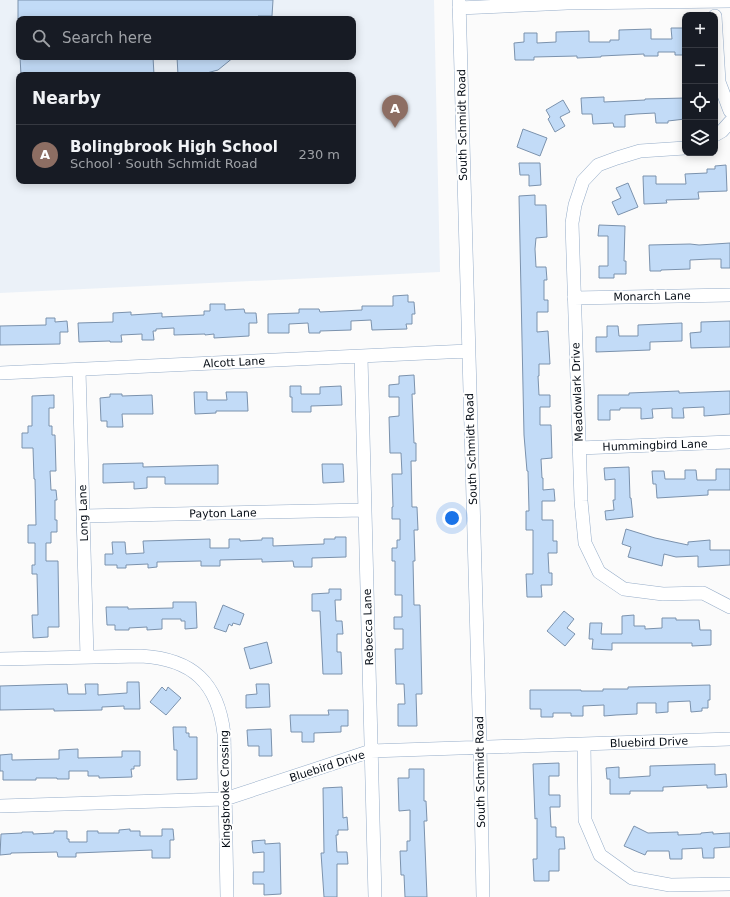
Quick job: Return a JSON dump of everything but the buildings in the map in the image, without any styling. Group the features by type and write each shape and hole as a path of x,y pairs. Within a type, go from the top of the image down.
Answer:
{"street":[{"path":"459,4 730,1"},
{"path":"714,2 715,12"},
{"name":"South Schmidt Road","path":"459,4 483,897"},
{"path":"717,48 719,82 730,111"},
{"path":"718,133 730,122"},
{"name":"Meadowlark Drive","path":"682,148 640,151 598,165 584,181 575,205 572,223 574,298 581,501 585,543 599,572 624,589 663,594 703,593 730,607"},
{"name":"Monarch Lane","path":"574,298 730,295"},
{"name":"Alcott Lane","path":"0,373 468,351"},
{"name":"Rebecca Lane","path":"361,357 375,897"},
{"name":"Long Lane","path":"79,370 88,657"},
{"name":"Hummingbird Lane","path":"580,448 730,442"},
{"name":"Payton Lane","path":"83,516 364,510"},
{"name":"Kingsbrooke Crossing","path":"0,659 155,657 184,666 199,676 212,691 222,718 224,734 227,897"},
{"name":"Bluebird Drive","path":"0,806 225,799 371,751 730,739"},
{"path":"584,744 585,820 600,855 632,878 670,886 730,884"}],"shaded area":[{"path":"0,0 434,0 440,272 0,293"}],"place":[{"name":"Bolingbrook High School","path":"395,128"}]}
